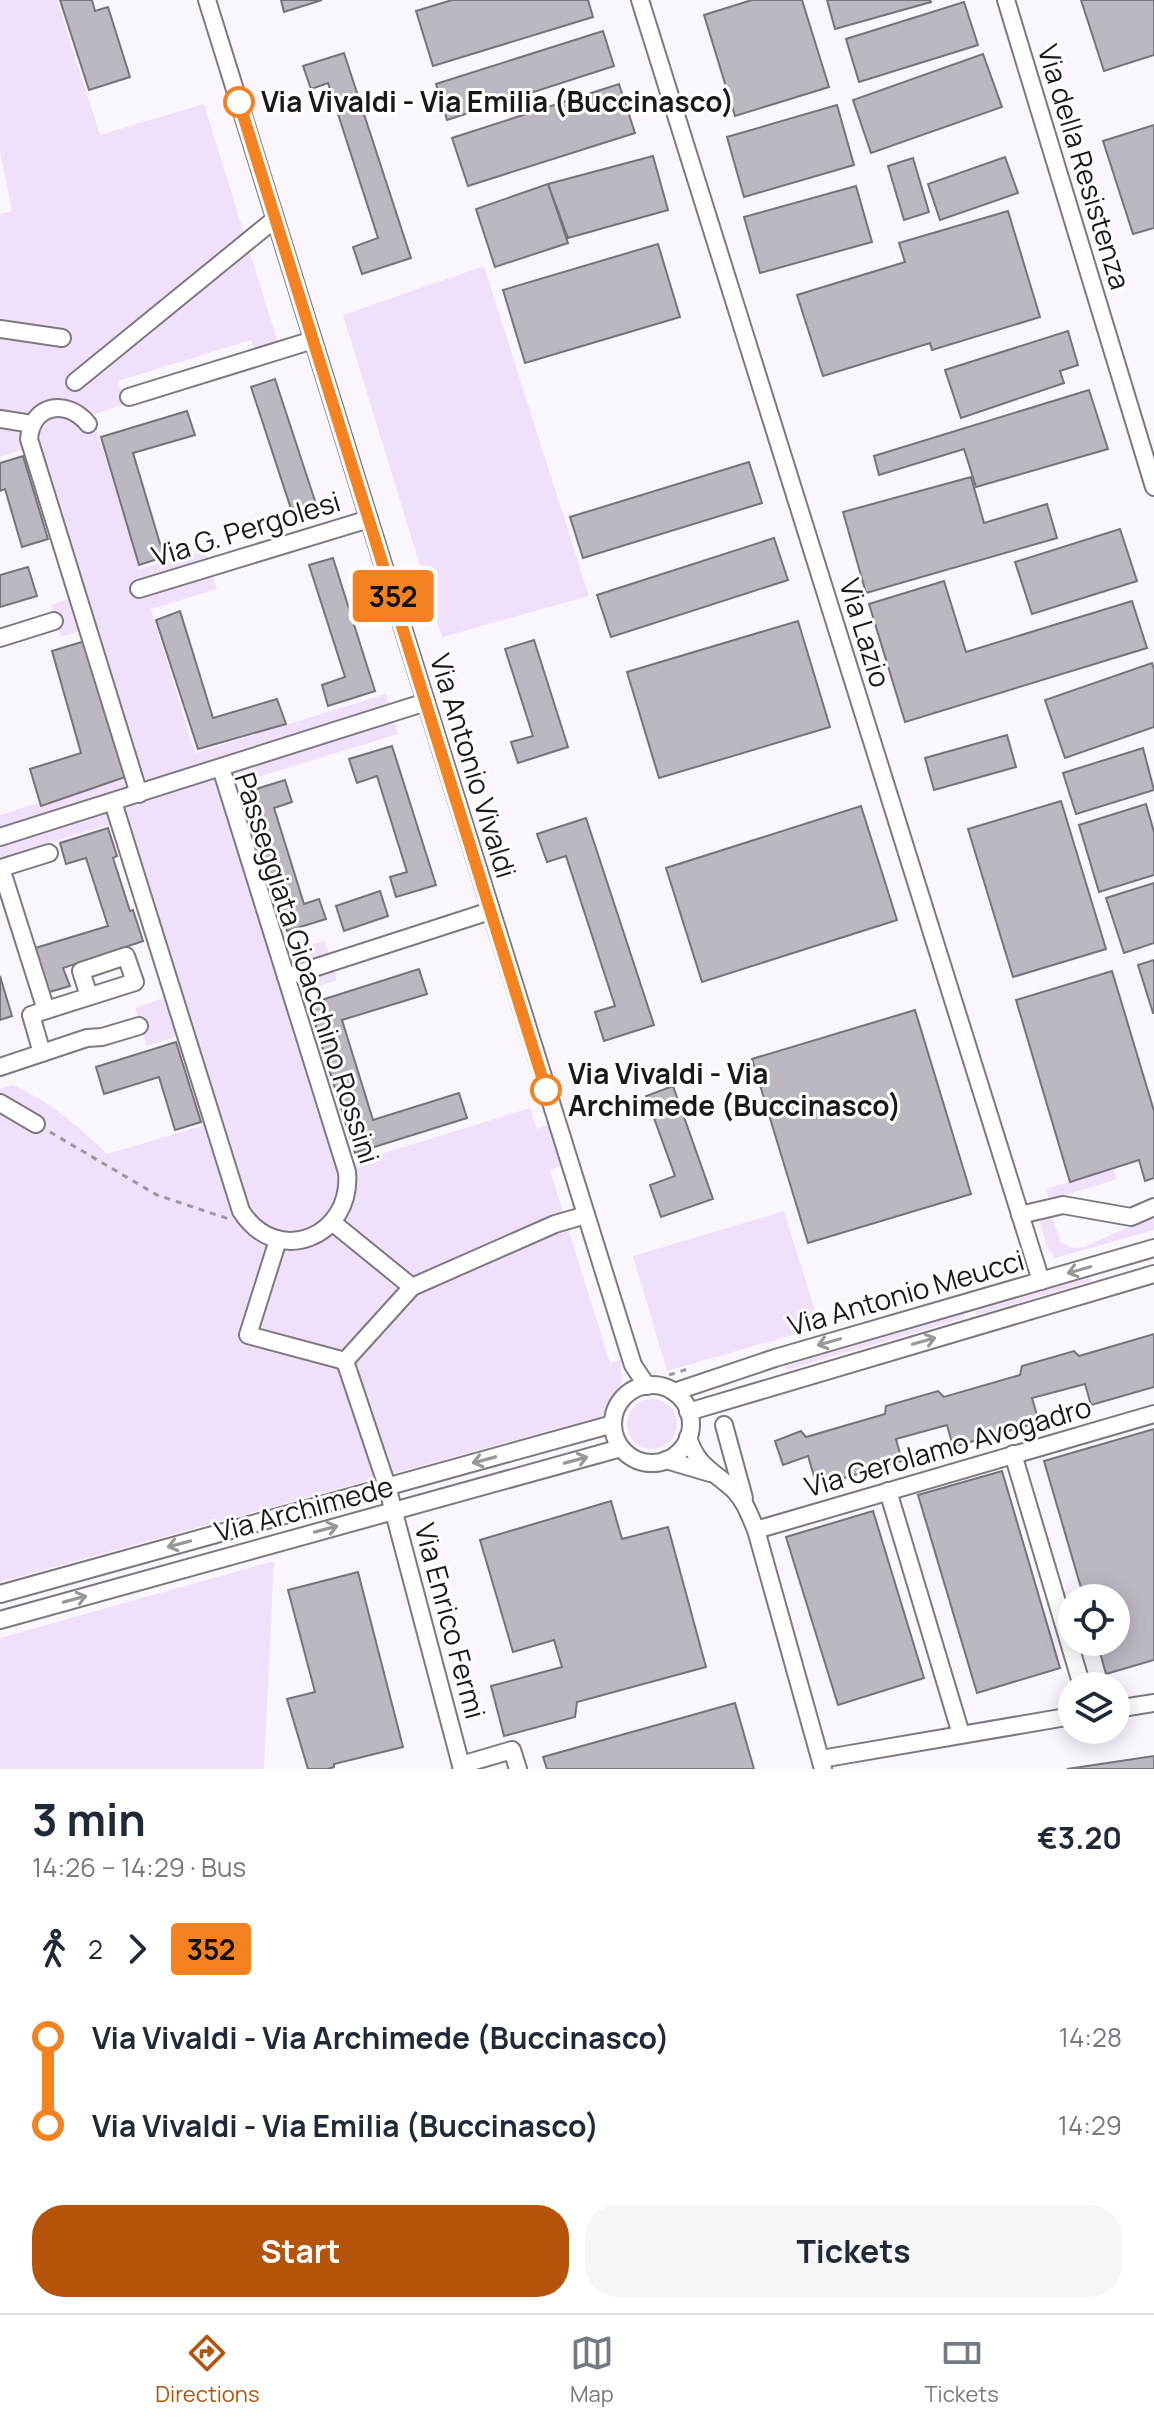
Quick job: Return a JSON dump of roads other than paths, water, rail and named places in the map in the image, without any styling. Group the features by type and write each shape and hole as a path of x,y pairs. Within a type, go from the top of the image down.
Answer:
{"street":[{"name":"Via Antonio Vivaldi","path":"207,0 639,1388"},
{"name":"Via Lazio","path":"640,0 1041,1281"},
{"name":"Via della Resistenza","path":"1006,0 1154,487"},
{"path":"75,382 275,219"},
{"path":"0,329 62,338"},
{"path":"129,397 313,340"},
{"path":"88,424 72,409 59,407 36,416 29,439 139,794"},
{"path":"0,419 32,424"},
{"name":"Via G. Pergolesi","path":"139,589 369,519"},
{"path":"0,638 54,621"},
{"path":"221,768 426,702"},
{"name":"Passeggiata Gioacchino Rossini","path":"0,837 221,768 347,1172 349,1188 346,1202 332,1222"},
{"path":"113,802 241,1211 253,1227 278,1240 295,1241 311,1236 332,1222 412,1287"},
{"path":"46,1010 1,868 49,853"},
{"path":"286,977 490,911"},
{"path":"42,1053 31,1015 89,996"},
{"path":"0,1067 87,1038 139,1026"},
{"path":"0,1103 36,1124"},
{"path":"1020,1215 1063,1205 1131,1217 1154,1207"},
{"path":"278,1240 248,1335 345,1361 412,1287 555,1224 586,1215"},
{"name":"Via Antonio Meucci","path":"674,1392 775,1358 1154,1248"},
{"name":"Via Antonio Meucci","path":"688,1412 1154,1274"},
{"name":"Via Enrico Fermi","path":"345,1361 387,1486 462,1767"},
{"path":"666,1460 676,1454 688,1437 691,1427 688,1412 674,1392 665,1388 639,1388 622,1400 615,1411 615,1437 621,1448 641,1462 666,1460 710,1473"},
{"name":"Via Gerolamo Avogadro","path":"756,1530 1154,1414"},
{"name":"Via Archimede","path":"0,1594 613,1424"},
{"path":"724,1425 822,1764 961,1734 1058,1718"},
{"path":"688,1437 692,1450 710,1473 735,1490 747,1507"},
{"name":"Via Archimede","path":"0,1620 621,1448"},
{"path":"1013,1454 1078,1672"},
{"path":"888,1491 961,1734"},
{"path":"1130,1707 1154,1703"},
{"path":"462,1767 512,1750 518,1769"}],"place":[{"name":"Via Vivaldi - Via Emilia (Buccinasco)","path":"239,102"},
{"name":"Via Vivaldi - Via Archimede (Buccinasco)","path":"546,1090"}]}
